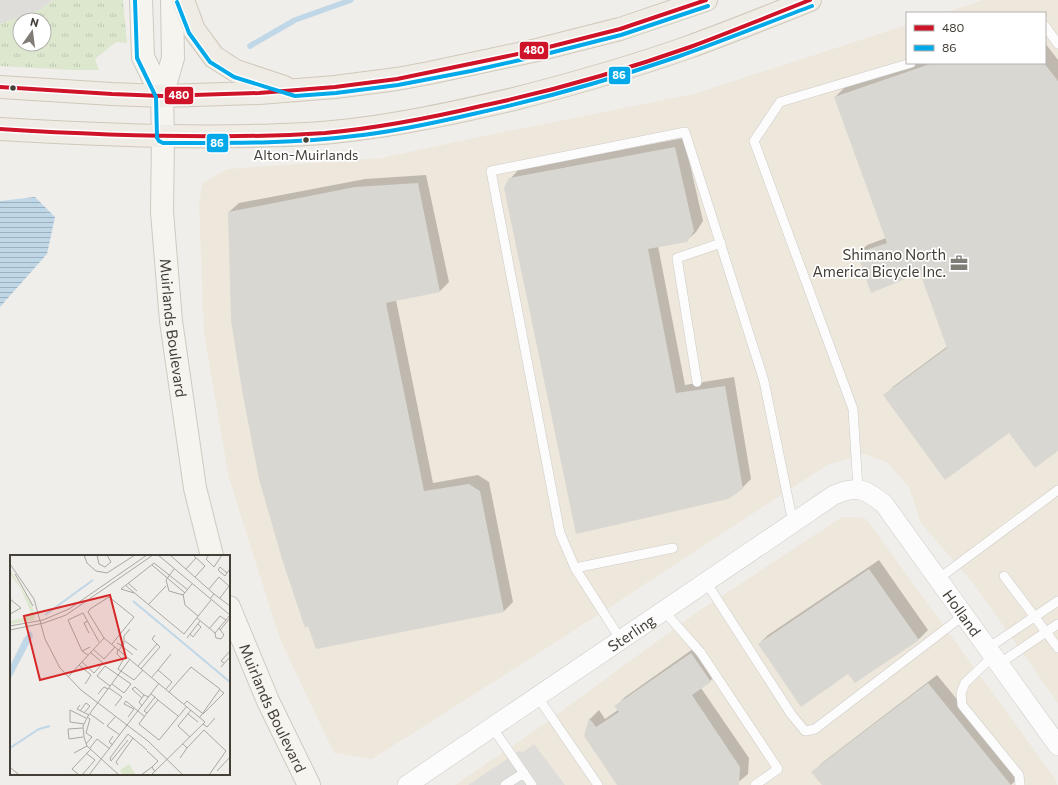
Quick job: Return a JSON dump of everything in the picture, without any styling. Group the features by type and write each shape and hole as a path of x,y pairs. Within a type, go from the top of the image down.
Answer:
{"main road":[{"path":"141,0 143,57 162,96"},
{"path":"162,96 173,58 172,0"},
{"path":"184,0 194,30 214,57 236,71 295,90"},
{"path":"0,87 162,96 259,93 334,87 397,79 537,50 620,28 706,0"},
{"path":"0,129 105,135 223,137 332,132 380,127 538,93 585,80 655,58 726,33 810,0"},
{"name":"Muirlands Boulevard","path":"162,96 162,212 171,322 195,488 212,555"},
{"name":"Muirlands Boulevard","path":"230,609 268,701 309,785"}],"street":[{"name":"Sterling","path":"407,785 834,495 846,490 858,489"},
{"name":"Holland","path":"858,489 870,493 884,504 1058,746"}],"lane":[{"path":"1046,27 1058,44"},
{"path":"858,489 853,409 754,141 780,102 908,64"},
{"path":"621,640 574,568 560,533 491,171 685,132 764,380 794,522"},
{"path":"697,382 677,258 721,243"},
{"path":"938,579 1058,490"},
{"path":"574,568 673,548"},
{"path":"1004,576 1058,648"},
{"path":"706,582 792,714 805,731 816,729 964,615"},
{"path":"1020,785 1019,776 962,705 961,693 965,683 993,656 1035,617 1058,601"},
{"path":"664,610 701,654 778,769 755,785"},
{"path":"993,656 1046,632 1058,624"},
{"path":"537,696 598,785"},
{"path":"492,727 532,785"},
{"path":"505,785 524,773"}],"shaded area":[{"path":"0,0 53,0 39,10 33,12 12,12 12,20 0,24"},
{"path":"983,0 1058,0 1058,703 973,583 921,523 909,487 887,462 864,454 827,465 570,633 372,759 334,753 280,639 229,478 204,333 199,202 203,183 227,169 382,158 694,94 906,25 906,64 1046,64 1046,12 946,12"},
{"path":"842,517 866,519 1056,780 1057,785 455,785 533,732 696,613"},
{"path":"534,744 565,785 468,785 519,751 523,752"}],"green space":[{"path":"53,0 123,0 127,43 116,42 95,59 99,70 0,66 0,24 12,20 12,52 52,52 52,12 33,12 39,10"}],"water":[{"path":"35,197 55,217 47,254 0,307 0,201"}],"building":[{"name":"Shimano North America Bicycle Inc.","path":"930,64 1045,64 1058,81 1058,451 1035,468 1009,433 945,480 883,395 947,348 920,273 871,293 857,253 887,243 834,97"},
{"path":"675,147 694,231 687,242 648,249 676,393 725,386 743,489 728,499 576,534 504,188 509,178"},
{"path":"418,183 440,292 386,303 424,491 469,484 480,491 504,612 316,649 308,626 305,628 282,559 259,479 242,390 231,320 228,212 355,187"},
{"path":"869,569 919,640 855,683 848,674 801,707 758,644"},
{"path":"691,653 711,682 692,695 740,767 739,785 617,785 584,736 589,718 596,727 619,712 614,706"},
{"path":"928,683 1011,785 822,785 811,772"}],"waterway":[{"path":"250,46 295,20 351,0"}],"transit line":[{"name":"86","path":"135,0 137,58 156,97 157,138 163,143 259,142 330,139 399,130 429,124 525,102 627,74 694,51 812,6"},
{"name":"480","path":"0,87 162,96 259,93 335,87 397,79 537,50 620,29 706,0"},
{"name":"480","path":"0,129 119,135 249,136 325,133 404,122 443,115 508,100 613,72 690,47 810,0"},
{"name":"86","path":"177,2 189,33 210,62 234,77 295,96 336,93 398,85 471,71 621,35 708,6"}],"place":[{"name":"Alton-Muirlands","path":"306,140"},
{"name":"Shimano North America Bicycle Inc.","path":"959,263"}]}
